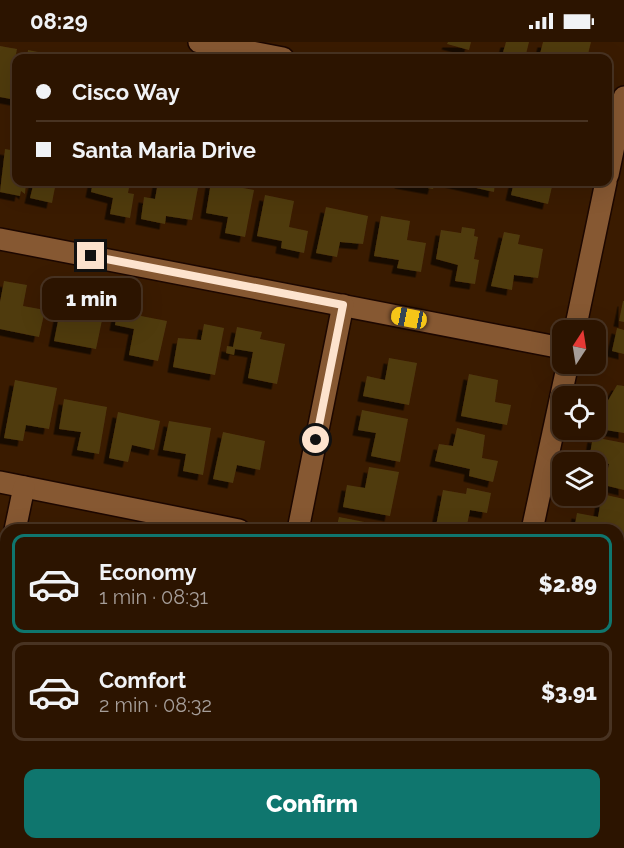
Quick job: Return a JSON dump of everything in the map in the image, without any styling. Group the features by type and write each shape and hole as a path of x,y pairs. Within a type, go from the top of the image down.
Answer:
{"street":[{"path":"199,42 262,54"},
{"path":"613,123 624,97"},
{"path":"576,320 605,186"},
{"path":"0,239 552,346"},
{"path":"299,524 343,305"},
{"path":"533,524 565,374"},
{"path":"0,482 209,524"},
{"path":"16,524 24,487"}],"building":[{"path":"448,42 471,42 469,50 447,44"},
{"path":"506,42 529,42 526,54 503,54"},
{"path":"543,42 591,42 588,54 560,52 560,54 540,54"},
{"path":"0,46 17,49 16,54 12,54 12,99 0,97"},
{"path":"28,50 48,54 28,54"},
{"path":"5,149 12,150 12,186 26,186 25,194 21,191 20,196 0,192"},
{"path":"33,186 55,186 52,203 30,198"},
{"path":"92,186 129,186 128,193 134,194 130,218 110,214 113,198 91,192"},
{"path":"157,186 198,186 192,220 166,216 165,224 141,219 144,197 155,199"},
{"path":"210,186 232,186 254,190 245,237 225,233 228,217 206,213"},
{"path":"416,186 434,186 433,189"},
{"path":"468,186 495,186 494,192"},
{"path":"513,186 552,186 548,204 511,195"},
{"path":"265,195 294,201 289,227 308,231 304,253 281,248 282,241 257,236"},
{"path":"326,207 368,216 363,244 340,242 337,257 316,253"},
{"path":"381,216 410,221 407,240 426,243 421,272 397,268 399,260 374,256"},
{"path":"462,227 475,229 474,236 478,237 474,259 479,260 475,284 455,281 458,265 436,259 441,230 461,233"},
{"path":"504,232 520,235 518,244 543,249 538,278 514,275 512,290 491,286"},
{"path":"4,281 27,285 23,306 45,310 39,337 0,329 0,302"},
{"path":"85,297 106,301 96,349 54,341 60,311 82,314"},
{"path":"624,301 624,322 619,321"},
{"path":"119,304 143,308 141,316 167,321 158,361 129,355 134,329 115,325"},
{"path":"204,324 224,328 215,375 173,367 178,338 201,340"},
{"path":"237,327 262,332 260,339 285,344 277,384 248,378 253,352 235,349 234,355 226,353 227,346 233,347"},
{"path":"617,328 624,330 624,354 612,351"},
{"path":"389,358 417,363 409,405 363,396 367,376 385,380"},
{"path":"469,374 498,380 495,402 511,405 507,425 461,416"},
{"path":"15,380 57,388 49,429 26,425 23,441 4,438"},
{"path":"617,385 624,386 624,433 606,430 606,404"},
{"path":"64,399 107,407 99,454 77,450 81,432 59,429"},
{"path":"362,410 408,419 400,462 371,456 376,433 358,430"},
{"path":"118,412 160,421 154,450 132,445 128,462 109,458"},
{"path":"169,421 211,428 203,475 183,471 186,454 163,450"},
{"path":"457,428 485,435 482,458 498,461 493,482 469,476 470,469 435,461 439,444 453,446"},
{"path":"223,432 265,441 260,470 237,465 233,483 213,479"},
{"path":"592,440 624,443 624,490 606,486 609,464 606,463 606,452 590,452"},
{"path":"369,467 399,472 390,516 343,507 347,485 365,488"},
{"path":"467,488 491,493 487,513 470,510 467,524 436,524 443,490 466,494"},
{"path":"606,495 624,499 624,524 575,524 577,513 598,517 600,506 606,506"},
{"path":"339,517 375,524 337,524"}],"route":[{"path":"91,256 343,305 316,440"}]}
